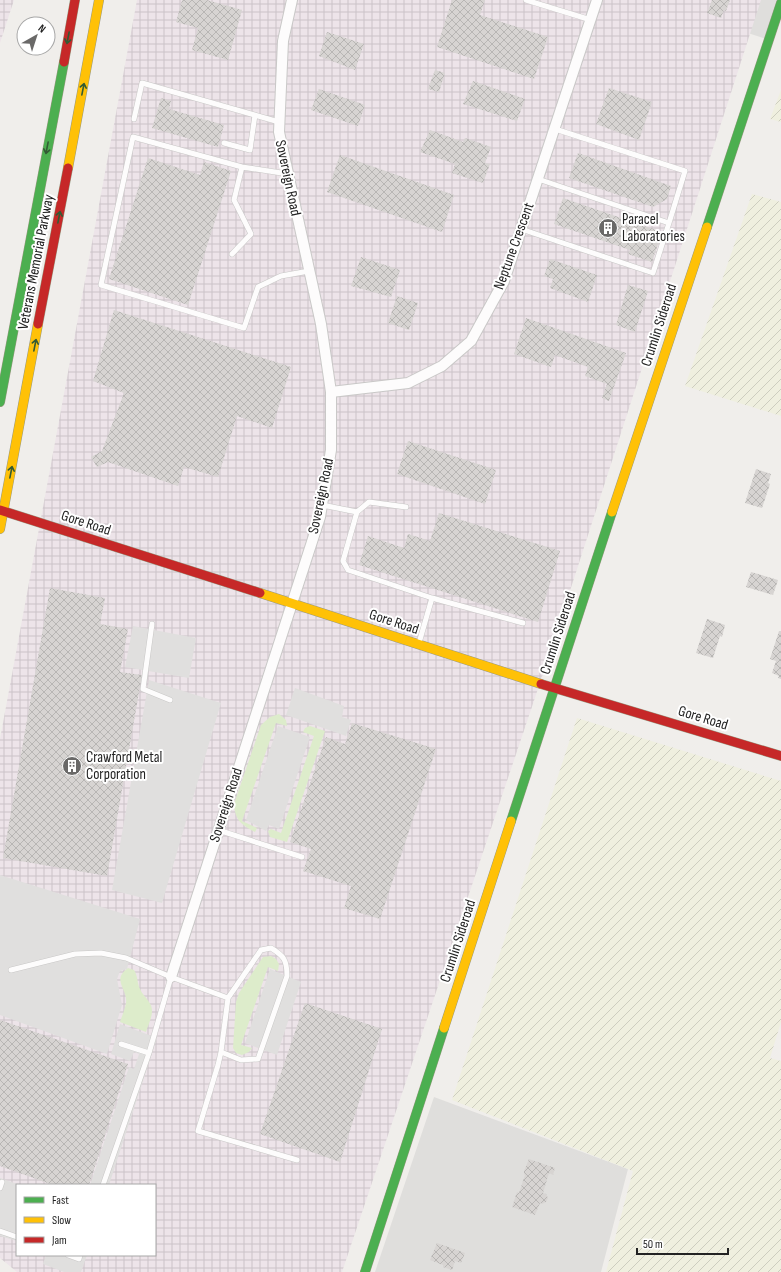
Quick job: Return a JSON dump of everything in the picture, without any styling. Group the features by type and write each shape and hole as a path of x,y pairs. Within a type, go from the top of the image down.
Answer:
{"main road":[{"name":"Veterans Memorial Parkway","path":"0,402 75,0"},
{"name":"Veterans Memorial Parkway","path":"0,529 2,510 100,0"},
{"name":"Crumlin Sideroad","path":"365,1272 554,688 781,3"},
{"name":"Gore Road","path":"2,510 554,688 781,756"}],"street":[{"name":"Sovereign Road","path":"171,977 320,517 331,450 331,392 321,324 279,132 283,41 292,0"},
{"name":"Neptune Crescent","path":"331,392 408,383 442,366 471,341 504,281 597,0"}],"lane":[{"path":"526,0 591,20"},
{"path":"134,119 142,83 279,122"},
{"path":"224,143 250,150 255,115"},
{"path":"521,229 653,273 685,171 554,129"},
{"path":"288,174 242,167 133,137 101,285 244,328 258,287 281,276 309,271"},
{"path":"232,254 252,234 234,200 242,167"},
{"path":"538,179 669,223"},
{"path":"406,507 370,502 357,512 343,561 348,570 432,598 524,623"},
{"path":"322,505 357,512"},
{"path":"418,645 432,598"},
{"path":"152,624 143,689 170,700"},
{"path":"218,830 302,858"},
{"path":"221,1052 241,1060 258,1059 287,976 287,965 282,955 271,948 261,950 228,998 221,1052 198,1131 297,1160"},
{"path":"11,970 75,954 101,954 126,958 171,977 228,998"},
{"path":"103,1184 149,1053 171,977"},
{"path":"121,1044 149,1053"},
{"path":"0,1188 2,1182"},
{"path":"0,1231 16,1237"},
{"path":"71,1256 79,1259 80,1256"}],"shaded area":[{"path":"0,0 14,0 0,43"},
{"path":"137,0 761,0 547,662 342,1272 17,1272 0,1258 0,739"},
{"path":"677,0 779,0 766,39 674,9"},
{"path":"133,626 196,638 189,678 125,667"},
{"path":"149,680 221,703 162,903 112,890"},
{"path":"295,688 344,706 342,717 351,720 346,736 286,715"},
{"path":"278,726 310,737 279,829 269,825 266,831 246,820"},
{"path":"0,875 140,919 127,969 120,971 117,979 122,1005 107,1054 0,1015"},
{"path":"270,969 301,982 277,1055 245,1043"},
{"path":"120,1024 157,1038 109,1184 90,1184 129,1067 134,1069 139,1054 134,1052 130,1061 111,1054"},
{"path":"434,1097 628,1169 601,1272 375,1272"},
{"path":"0,1178 17,1184 16,1241 0,1236"},
{"path":"46,1256 87,1256 81,1272 64,1272 43,1264"}],"green space":[{"path":"781,90 781,122 770,119"},
{"path":"752,194 781,202 781,416 685,386"},
{"path":"279,714 286,720 287,726 276,723 242,821 257,828 255,832 240,822 236,815 234,804 261,725 270,717"},
{"path":"577,718 781,781 781,1022 770,1058 781,1061 781,1272 606,1272 633,1171 452,1100"},
{"path":"310,726 325,731 287,842 270,837 268,831 271,829 281,833 314,736 303,732 305,728"},
{"path":"271,956 276,959 279,964 278,971 268,967 241,1045 252,1048 249,1052 242,1055 236,1053 233,1048 236,1002 239,993 263,957"},
{"path":"128,968 134,970 141,991 151,1005 152,1013 146,1032 120,1022 126,1003 126,998 120,981 123,972"}],"building":[{"path":"182,0 207,0 242,10 228,60 192,50 198,28 176,22"},
{"path":"452,0 485,0 480,15 548,37 534,79 437,47"},
{"path":"712,0 730,0 726,11 724,10 721,18 707,13"},
{"path":"327,32 364,44 355,70 319,56"},
{"path":"435,70 445,73 439,92 428,89"},
{"path":"473,81 525,99 517,121 463,104"},
{"path":"609,88 652,102 639,140 596,124"},
{"path":"319,89 365,105 358,126 311,110"},
{"path":"161,98 171,101 169,109 224,125 218,147 152,128"},
{"path":"430,130 463,142 465,138 491,147 485,163 490,164 483,183 452,173 455,164 420,152"},
{"path":"578,153 671,186 667,199 653,207 569,178"},
{"path":"340,155 454,195 442,232 327,192"},
{"path":"148,158 200,175 204,162 231,171 188,305 109,279"},
{"name":"Paracel Laboratories","path":"563,198 662,232 652,262 628,254 630,250 554,224"},
{"path":"361,257 400,270 391,297 351,286"},
{"path":"550,259 597,275 588,302 550,288 553,279 544,276"},
{"path":"628,285 648,291 635,332 616,325"},
{"path":"397,296 418,303 409,330 388,323"},
{"path":"114,310 291,367 272,428 237,416 218,477 184,467 178,486 108,462 97,467 91,457 102,451 124,393 93,381"},
{"path":"526,318 626,353 609,401 602,398 607,384 585,376 588,367 555,355 551,367 514,354"},
{"path":"408,441 496,470 485,504 397,474"},
{"path":"756,469 771,474 768,483 770,484 762,508 745,503"},
{"path":"439,513 560,551 538,622 359,565 368,536 404,548 408,534 430,541"},
{"path":"751,572 778,580 773,595 746,587"},
{"name":"Crawford Metal Corporation","path":"50,588 105,598 100,624 128,629 120,672 142,675 107,876 3,858"},
{"path":"707,619 725,625 722,637 720,636 713,658 696,653"},
{"path":"779,631 781,631 781,679 778,678 779,676 772,673 776,661 770,659"},
{"path":"352,723 436,749 380,919 344,908 351,886 303,871 311,849 290,842 326,737 345,744"},
{"path":"305,1003 382,1029 340,1162 260,1134"},
{"path":"0,1020 128,1064 89,1184 50,1184 0,1166"},
{"path":"529,1159 555,1168 553,1175 549,1173 543,1193 546,1194 548,1198 546,1202 542,1204 540,1203 535,1215 512,1207 517,1192 519,1193 525,1175 524,1171"},
{"path":"437,1243 465,1253 461,1263 455,1261 452,1270 430,1260"}],"traffic: fast":[{"path":"707,227 781,3"},
{"path":"0,402 64,62"},
{"path":"511,821 612,512"},
{"path":"365,1272 444,1028"}],"traffic: slow":[{"path":"68,168 99,0"},
{"path":"612,512 707,227"},
{"path":"0,529 38,324"},
{"path":"260,593 541,684"},
{"path":"444,1028 511,821"}],"traffic: jam":[{"path":"64,62 75,0"},
{"path":"38,324 68,168"},
{"path":"0,510 260,593"},
{"path":"541,684 781,756"}],"place":[{"name":"Paracel Laboratories","path":"608,228"},
{"name":"Crawford Metal Corporation","path":"72,766"}]}
